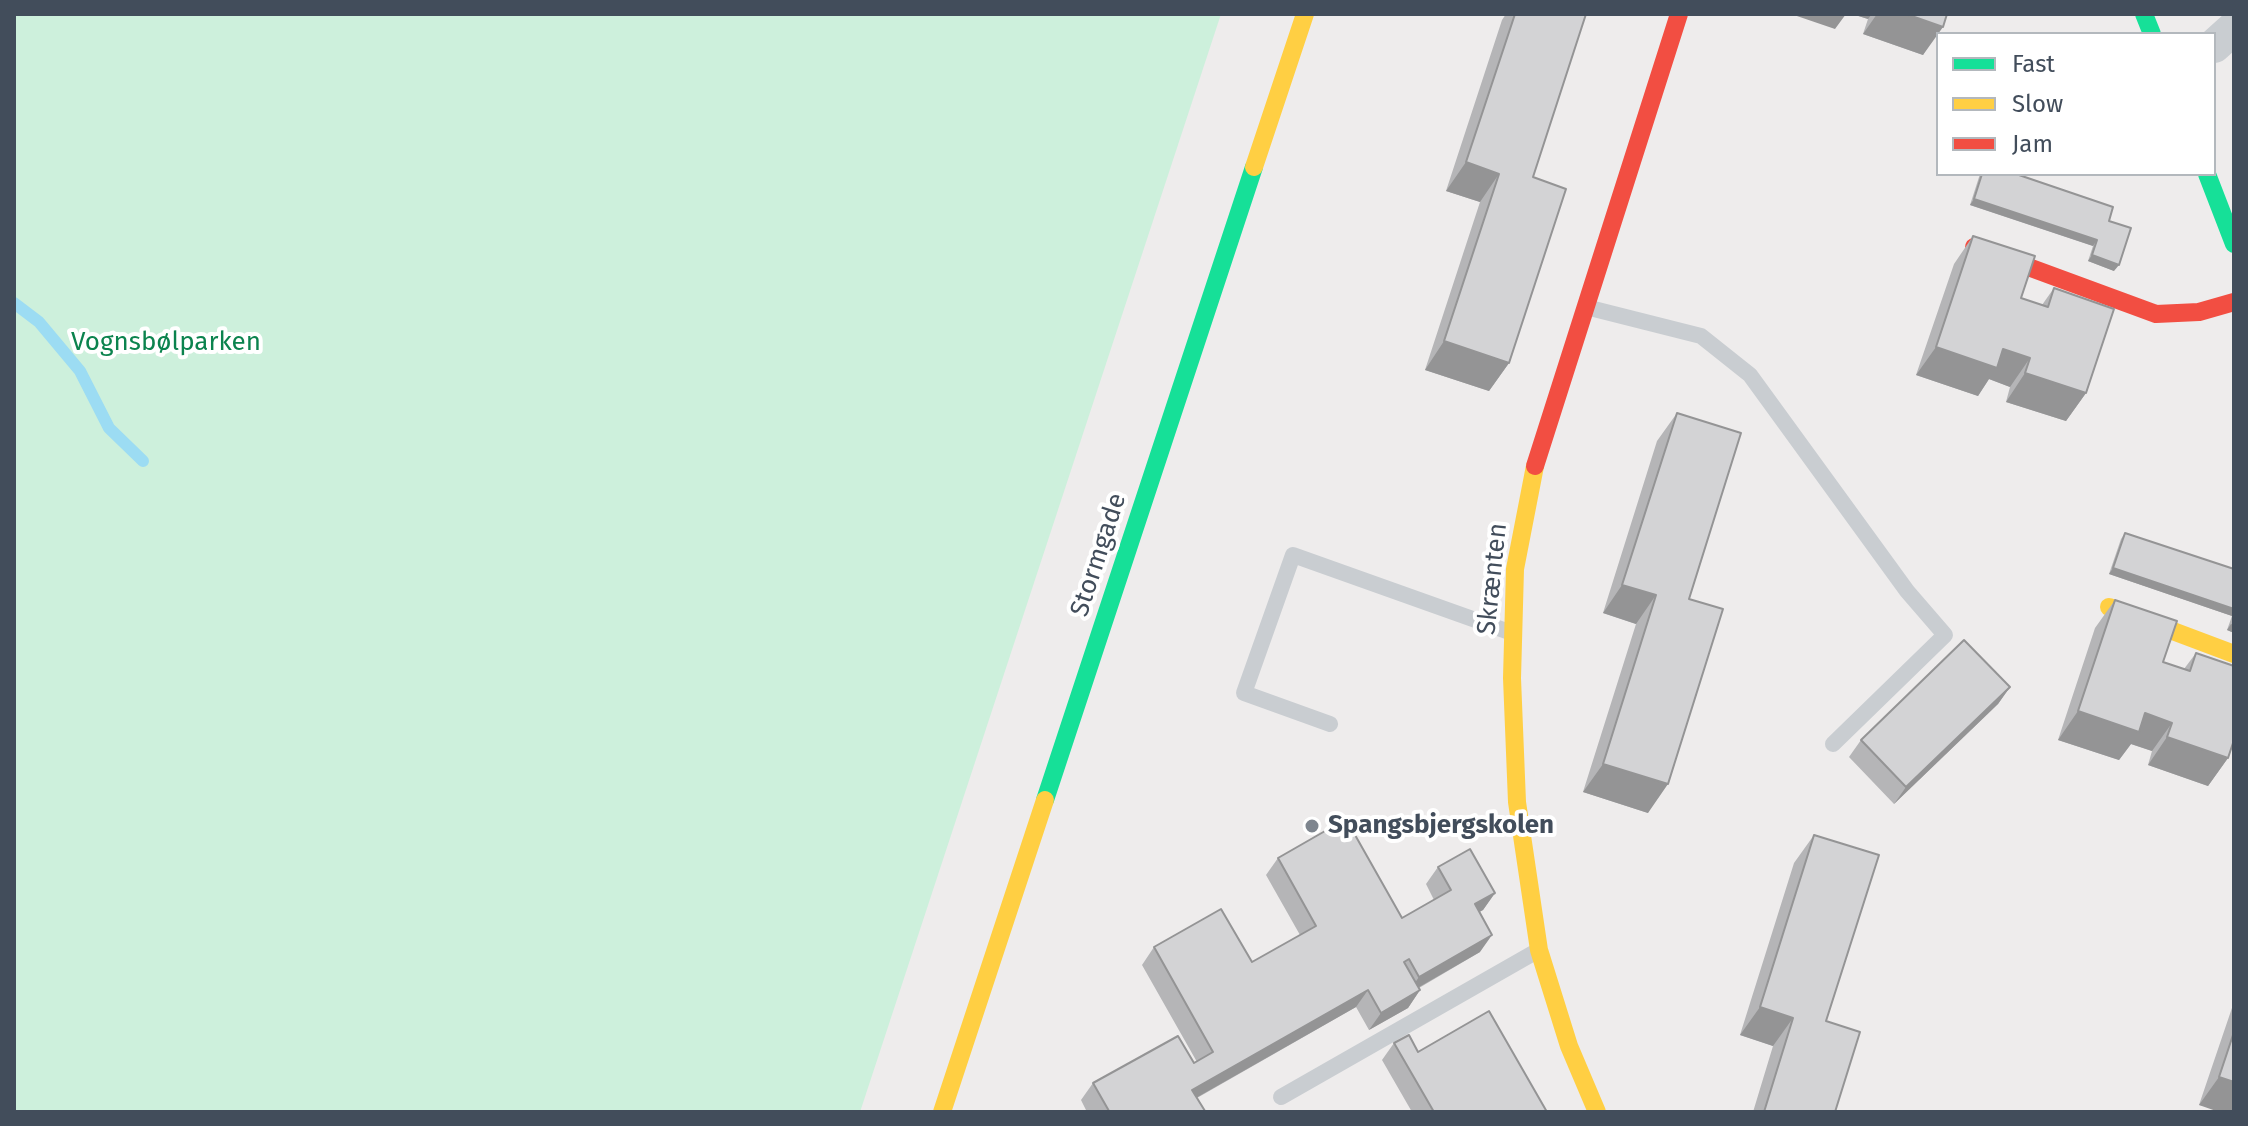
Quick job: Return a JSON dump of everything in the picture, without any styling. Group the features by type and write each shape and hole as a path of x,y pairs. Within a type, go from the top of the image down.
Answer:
{"street":[{"name":"Stormgade","path":"942,1112 1305,14"},
{"name":"Skrænten","path":"1597,1112 1569,1046 1539,950 1517,802 1513,633 1515,569 1538,450 1679,14"},
{"path":"2216,44 2234,28"},
{"path":"2208,176 2234,244"},
{"path":"1968,244 2156,314 2199,312 2234,302"},
{"path":"2109,607 2234,654"}],"lane":[{"path":"1585,307 1701,336 1750,375 1907,591 1945,635 1833,744"},
{"path":"1330,724 1244,693 1293,555 1513,633"},
{"path":"1281,1097 1539,950"}],"green space":[{"name":"Vognsbølparken","path":"14,14 1221,14 860,1112 14,1112"}],"building":[{"path":"1515,14 1586,14 1533,177 1566,189 1509,363 1444,341 1499,174 1466,162"},
{"path":"1906,14 1947,14 1943,27"},
{"path":"1981,176 2022,176 2113,207 2109,221 2131,228 2119,265 2092,255 2097,240 1974,199"},
{"path":"1973,236 2035,256 2021,298 2048,307 2054,288 2114,309 2086,393 2025,373 2030,358 2003,349 1997,368 1936,347"},
{"path":"1677,413 1741,433 1689,599 1723,609 1668,784 1603,764 1656,595 1622,585"},
{"path":"2125,533 2234,569 2234,609 2113,568"},
{"path":"2115,600 2177,621 2163,662 2190,671 2196,653 2234,666 2234,740 2228,758 2167,737 2172,723 2145,713 2139,732 2078,711"},
{"path":"1964,640 2010,687 1906,787 1861,740"},
{"path":"1346,819 1402,918 1451,890 1438,867 1470,849 1495,893 1475,904 1492,935 1419,977 1409,959 1404,962 1420,990 1381,1013 1368,990 1192,1090 1203,1112 1107,1112 1093,1083 1178,1036 1194,1063 1213,1052 1154,947 1221,909 1252,962 1316,926 1278,858"},
{"path":"1814,835 1879,855 1826,1021 1860,1032 1835,1112 1764,1112 1793,1018 1760,1007"},
{"path":"1489,1011 1547,1112 1434,1112 1394,1043 1409,1035 1418,1052"},
{"path":"2234,1032 2234,1082 2219,1077"}],"waterway":[{"path":"14,303 39,322 80,371 109,428 143,461"}],"traffic: fast":[{"path":"2144,14 2151,32"},
{"path":"1045,800 1254,167"},
{"path":"2208,176 2234,244"}],"traffic: slow":[{"path":"1254,167 1305,14"},
{"path":"1535,466 1515,569 1512,678 1517,802 1539,950 1569,1046 1597,1112"},
{"path":"2109,607 2234,654"},
{"path":"942,1112 1045,800"}],"traffic: jam":[{"path":"1535,466 1679,14"},
{"path":"1974,247 2156,314 2199,312 2234,302"}],"place":[{"name":"Spangsbjergskolen","path":"1312,826"}]}
